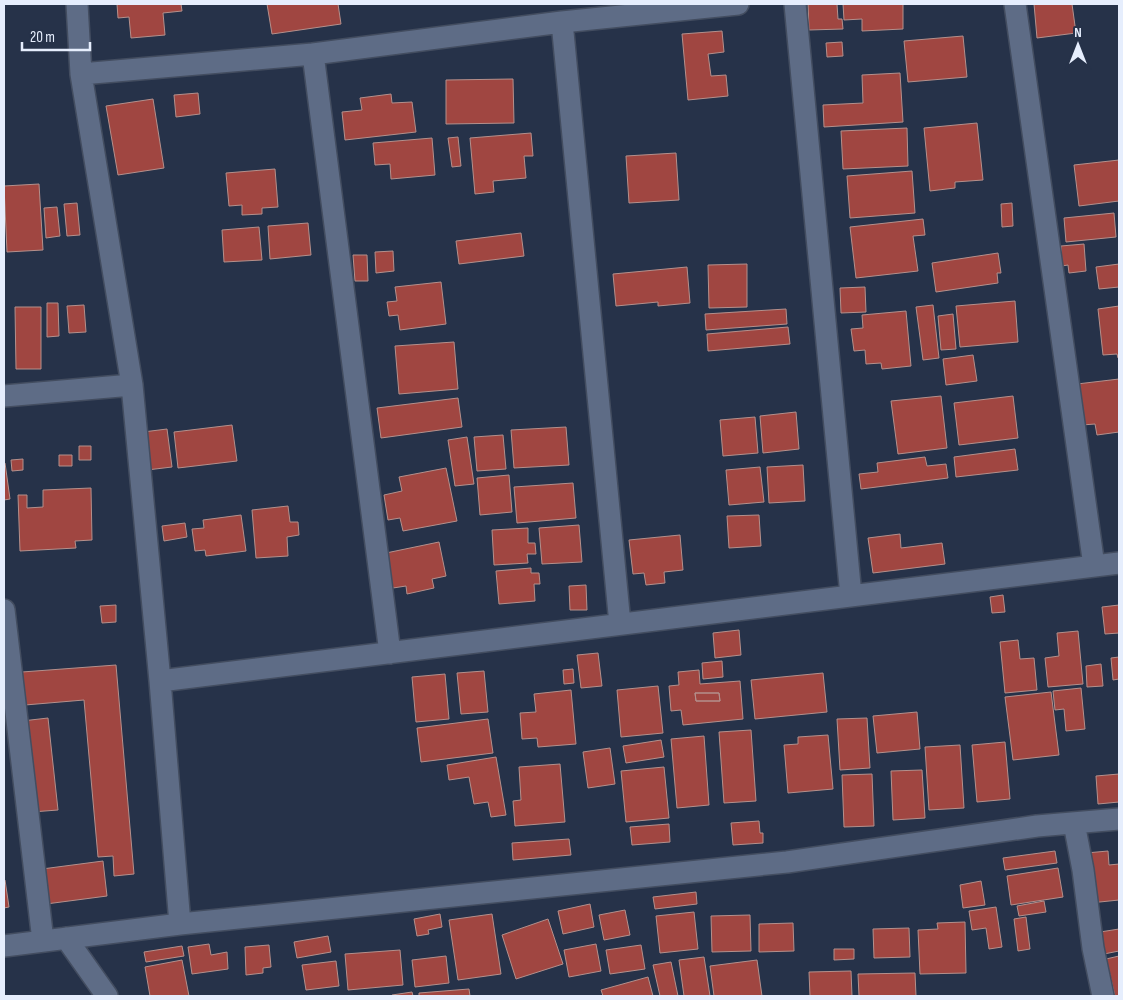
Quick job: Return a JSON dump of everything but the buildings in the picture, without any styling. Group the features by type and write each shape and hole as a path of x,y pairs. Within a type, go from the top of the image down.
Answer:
{"street":[{"path":"77,4 81,74 132,385 160,681 180,924"},
{"path":"81,74 313,54 562,22 738,4"},
{"path":"794,4 851,596"},
{"path":"1014,4 1094,566"},
{"path":"562,22 620,624"},
{"path":"313,54 390,653"},
{"path":"4,396 132,385"},
{"path":"160,681 1119,563"},
{"path":"4,610 43,941"},
{"path":"4,946 180,924 787,862 1037,826 1119,819"},
{"path":"1074,823 1083,870 1093,948 1103,996"},
{"path":"66,938 107,996"}]}
